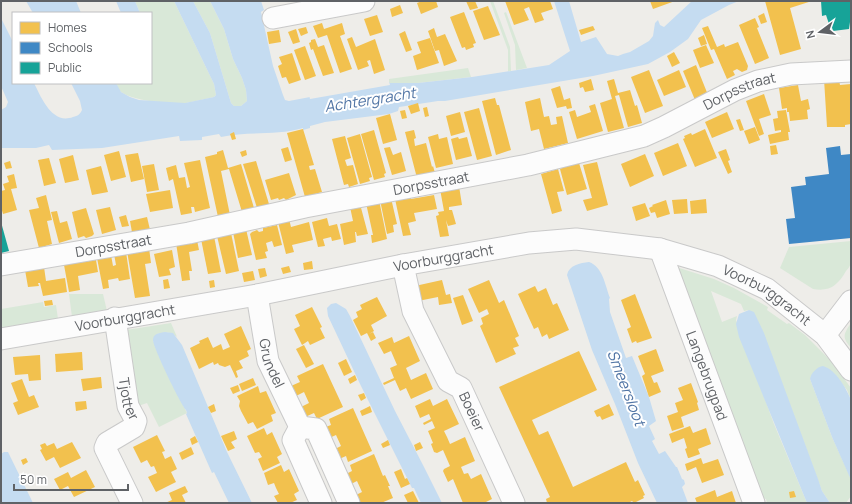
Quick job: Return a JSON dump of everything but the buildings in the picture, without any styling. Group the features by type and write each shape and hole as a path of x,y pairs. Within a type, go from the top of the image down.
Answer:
{"street":[{"path":"273,18 355,2"},
{"name":"Dorpsstraat","path":"1,265 189,233 305,207 528,164 644,136 735,90 758,81 791,74 851,71"},
{"name":"Voorburggracht","path":"1,339 115,318 258,295 403,265 529,243 576,239 660,249 718,266 767,289 825,336 851,370"},
{"name":"Langebrugpad","path":"660,249 754,503"},
{"name":"Boeier","path":"403,265 413,311 448,381 461,388 514,503"},
{"name":"Grundel","path":"258,295 268,361 300,427"},
{"path":"825,336 851,301"},
{"name":"Tjotter","path":"115,318 128,406 136,421 134,427 107,442 105,448 132,503"},
{"path":"321,503 293,440 300,427 316,429 349,503"}],"green space":[{"path":"135,1 174,1 214,84 216,95 214,97 186,103 162,103 142,100 125,94 119,90 116,84 152,84 152,12 140,12"},
{"path":"193,1 210,1 224,29 233,59 246,90 247,101 241,106 234,106 231,103 210,33"},
{"path":"490,1 493,1 510,47 511,71 508,71 508,50"},
{"path":"506,12 527,68 516,70 515,45 504,13"},
{"path":"468,68 471,77 418,83 389,83 389,79"},
{"path":"851,241 851,263 837,284 829,288 819,290 813,289 780,268 789,247"},
{"path":"676,267 714,279 734,288 768,307 767,310 787,324 789,323 805,335 831,361 851,388 851,400 847,390 835,375 810,379 832,437 851,479 851,496 846,503 830,503 822,491 762,330 749,310 744,311 741,304 711,291 722,322 737,316 736,320 774,424 807,503 767,503 766,499 758,497"},
{"path":"69,294 103,294 107,311 72,317"},
{"path":"43,302 44,307 56,305 58,319 16,327 16,325 1,328 1,309"},
{"path":"171,323 177,337 168,332 157,334 153,340 159,356 187,413 159,427 147,403 138,406 126,330"},
{"path":"851,323 851,348 846,341 845,333"}],"water":[{"path":"26,1 76,1 81,12 32,12"},
{"path":"116,1 135,1 140,12 121,12"},
{"name":"Achtergracht","path":"174,1 193,1 210,33 231,103 234,106 241,106 247,101 246,90 233,59 224,29 210,1 261,1 264,10 261,12 273,66 285,100 289,101 389,82 418,83 472,77 549,65 570,51 554,1 569,1 581,42 596,37 607,54 618,56 630,52 649,41 653,36 655,23 658,20 660,25 664,27 692,1 739,1 701,20 688,39 670,52 648,64 593,76 445,101 399,107 398,111 389,114 325,122 310,126 310,128 303,130 303,128 283,132 242,134 221,137 219,134 202,137 202,140 180,141 179,136 102,148 52,150 49,145 36,148 1,148 1,110 6,107 8,102 1,86 1,18 12,40 12,84 34,84 48,108 59,117 75,117 80,114 82,110 80,101 72,84 117,84 121,92 139,100 185,103 214,97 216,95 214,84"},
{"name":"Smeersloot","path":"589,262 594,264 603,277 610,298 610,312 626,358 632,356 649,397 656,421 649,426 655,439 652,441 659,454 665,451 677,467 682,479 684,480 685,484 682,487 688,503 657,503 638,463 592,350 567,275 572,267"},
{"path":"336,303 346,309 350,316 395,411 442,503 421,503 414,488 412,488 328,316 327,308 331,304"},
{"path":"749,310 754,312 764,333 822,491 830,503 807,503 739,337 736,324 739,314"},
{"path":"165,332 173,333 182,345 227,452 252,503 229,503 214,472 212,473 186,414 186,410 167,375 154,345 154,336"},
{"path":"823,366 828,368 836,375 851,400 851,480 832,437 810,379 815,371"},
{"path":"8,452 33,503 1,503 1,454"}],"pier":[{"path":"380,82 389,82 390,85 310,99 309,95"}]}
